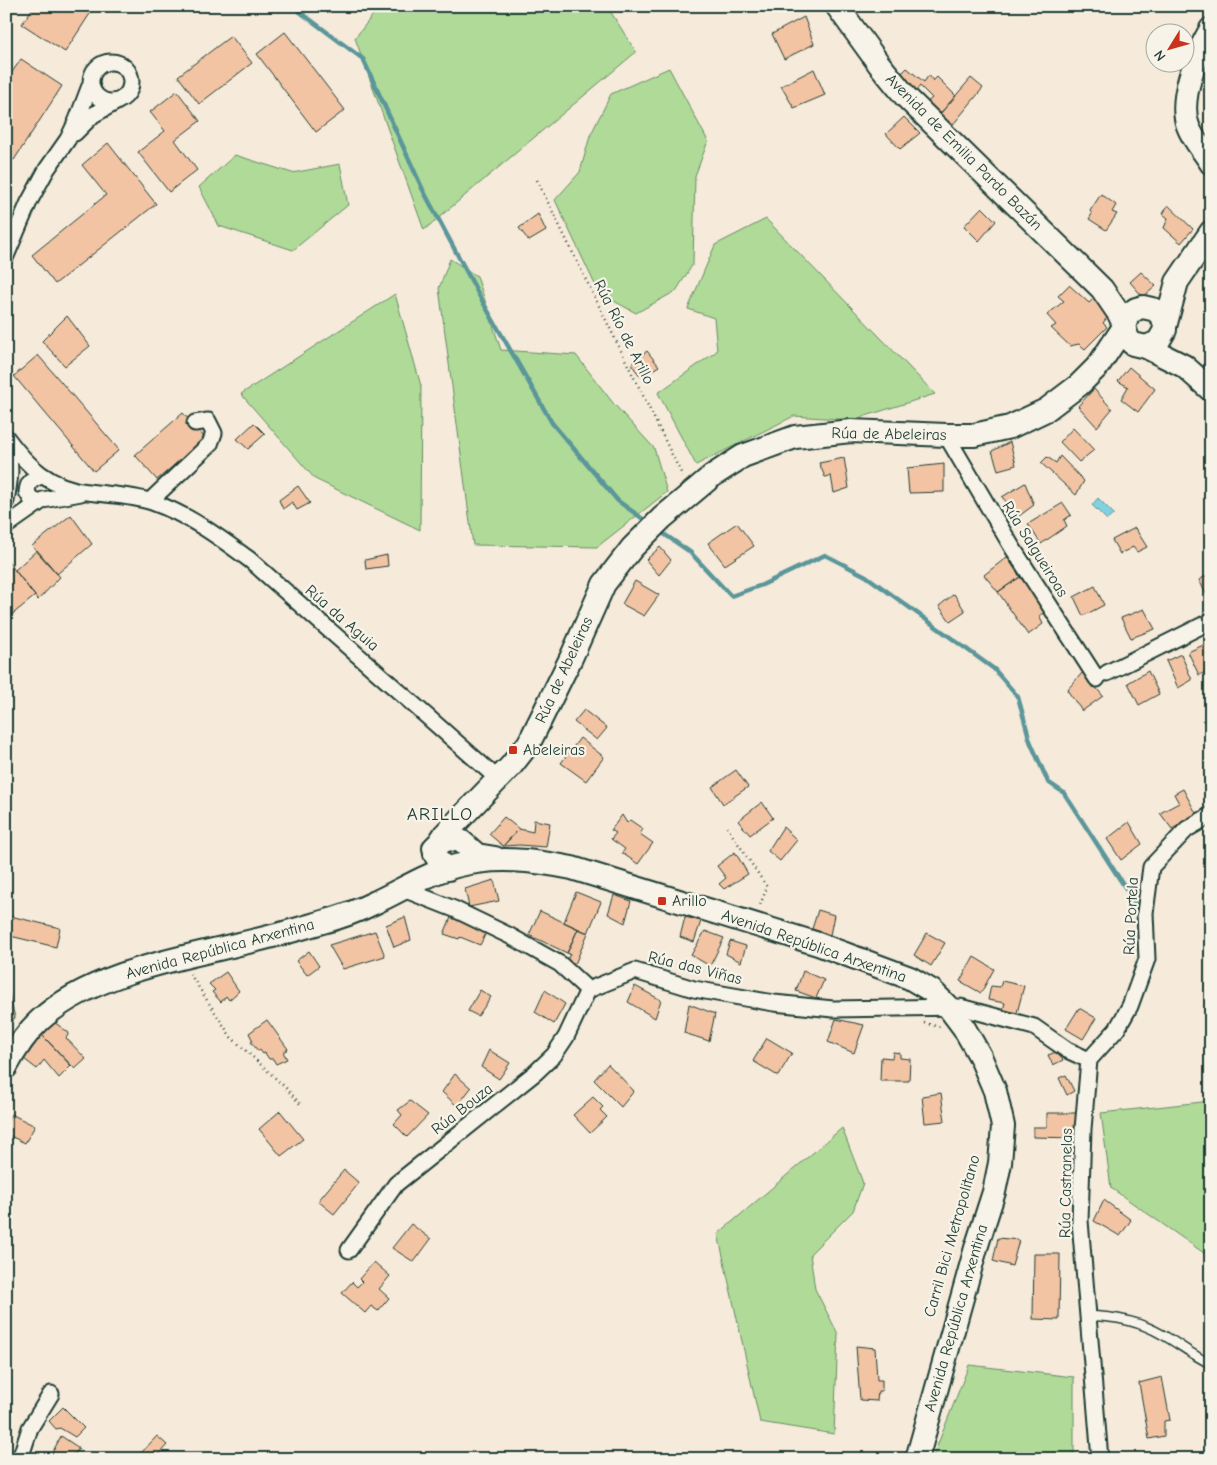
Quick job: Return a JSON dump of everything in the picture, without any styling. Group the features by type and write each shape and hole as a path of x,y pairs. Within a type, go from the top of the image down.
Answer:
{"street":[{"name":"Avenida de Emilia Pardo Bazán","path":"837,6 879,64 906,97 1102,289 1120,314 1124,325"},
{"path":"1211,29 1191,75 1186,107 1188,125 1211,163"},
{"path":"6,256 29,202 68,140 91,83 93,73 103,63 114,62 123,65 128,70 132,79 128,93 94,116 68,140"},
{"path":"91,83 94,93 107,102 114,102 123,98"},
{"path":"1143,347 1158,342 1165,328 1177,282 1211,232"},
{"path":"1177,282 1128,315 1124,325 1128,339 1184,366 1211,390"},
{"name":"Avenida de Emilia Pardo Bazán","path":"1102,289 1126,302 1142,307"},
{"path":"1142,307 1156,310 1164,320 1165,328 1184,366"},
{"name":"Rúa de Abeleiras","path":"439,843 445,834 498,779 529,743 571,658 604,584 632,548 662,518 712,476 743,456 795,437 852,430 974,435 1010,426 1046,410 1079,385 1098,366 1124,325"},
{"name":"Rúa de Abeleiras","path":"1098,366 1126,351 1143,347"},
{"path":"150,501 210,444 214,433 208,421 195,423"},
{"name":"Rúa Salgueiroas","path":"946,435 1012,547 1102,676 1211,621"},
{"name":"Rúa da Aguia","path":"6,437 21,458 41,476 62,486 85,492 150,501 183,515 216,535 250,560 498,779"},
{"path":"6,449 10,458 10,480 6,501"},
{"path":"39,502 31,499 26,492 27,484 30,480 41,476"},
{"name":"Rúa da Aguia","path":"6,526 39,502 85,492"},
{"name":"Rúa de Abeleiras","path":"451,868 480,798"},
{"name":"Rúa Portela","path":"1089,1060 1117,1029 1130,1006 1147,959 1145,913 1151,867 1187,829 1211,814"},
{"path":"451,868 435,854 439,843 449,838 462,841"},
{"name":"Avenida República Arxentina","path":"462,841 477,855 501,859 537,861 572,868 852,956 910,978 932,991 945,1018 964,1028 980,1056 995,1091 1003,1126 1000,1162 994,1192 976,1248 917,1459"},
{"name":"Avenida República Arxentina","path":"403,889 439,843"},
{"name":"Avenida República Arxentina","path":"6,1067 15,1043 39,1021 77,995 116,977 179,957 237,945 319,923 348,914 451,868 501,859"},
{"path":"403,889 454,909 510,936 560,964 588,990"},
{"name":"Rúa das Viñas","path":"588,990 635,971 694,989 774,1004 833,1009 898,1008 945,1018"},
{"name":"Rúa Bouza","path":"349,1250 396,1184 535,1073 554,1055 566,1037 588,990"},
{"path":"945,1018 964,1008 1034,1027 1067,1050 1089,1060"},
{"name":"Rúa Castranelas","path":"1089,1060 1083,1130 1080,1220 1100,1459"},
{"path":"20,1459 30,1428 51,1394"}],"lane":[{"path":"1087,1316 1115,1318 1148,1328 1211,1364"}],"path":[{"name":"Rúa Río de Arillo","path":"537,180 679,471 692,493"},
{"path":"727,827 767,886 752,923"},
{"path":"179,957 231,1037 285,1087 300,1104"},
{"path":"898,1008 902,1017 945,1018"}],"green space":[{"path":"380,6 607,6 636,52 424,230 355,38"},
{"path":"669,68 708,141 695,176 693,264 676,291 636,313 599,293 555,200 580,172 590,136 611,94"},
{"path":"235,155 292,173 340,164 348,205 293,250 219,226 199,187"},
{"path":"766,219 935,394 853,420 794,416 696,465 658,393 717,351 714,318 688,309 715,245"},
{"path":"450,259 477,276 501,350 576,355 613,403 654,448 667,492 597,547 473,545 439,288"},
{"path":"395,294 421,386 420,530 315,479 241,394"},
{"path":"1211,1101 1211,1258 1111,1188 1101,1113"},
{"path":"842,1128 863,1183 853,1211 810,1254 815,1289 838,1334 834,1434 760,1422 718,1234"},
{"path":"969,1365 1074,1377 1074,1459 932,1459"}],"water":[{"path":"1098,498 1114,514 1107,520 1092,505"}],"building":[{"path":"34,6 95,6 65,52 22,24"},
{"path":"804,17 814,44 784,59 772,34"},
{"path":"285,32 345,110 316,132 257,54"},
{"path":"231,36 252,63 199,104 178,76"},
{"path":"21,59 62,86 14,160 6,155 6,81"},
{"path":"907,68 924,82 929,75 933,81 937,77 956,96 938,116 925,104 932,98 920,86 914,93 898,77"},
{"path":"814,69 825,95 794,108 781,86"},
{"path":"971,78 983,88 951,127 938,116"},
{"path":"177,91 200,121 175,140 197,170 169,192 138,152 165,131 150,112"},
{"path":"904,117 920,133 900,149 886,134"},
{"path":"108,143 156,204 55,284 32,255 106,195 82,165"},
{"path":"1101,194 1116,205 1112,212 1117,214 1106,230 1089,219 1092,214 1090,211"},
{"path":"1168,205 1193,229 1181,243 1164,228 1168,218 1163,214"},
{"path":"982,207 996,221 979,241 964,226"},
{"path":"538,214 546,231 529,241 519,228"},
{"path":"1141,272 1156,286 1143,297 1130,282"},
{"path":"1069,285 1089,303 1094,298 1109,315 1103,323 1107,327 1085,349 1079,344 1070,346 1051,328 1056,325 1047,315 1064,301 1058,296"},
{"path":"67,316 90,346 65,366 42,341"},
{"path":"647,351 659,366 641,377 631,364"},
{"path":"38,355 119,450 94,471 14,376"},
{"path":"1129,367 1155,389 1138,412 1121,399 1128,387 1118,381"},
{"path":"1094,389 1112,409 1097,427 1078,406"},
{"path":"183,413 205,438 157,480 135,455"},
{"path":"254,423 265,434 248,449 237,439"},
{"path":"1073,428 1094,450 1079,462 1060,442"},
{"path":"1010,442 1016,465 998,470 992,451"},
{"path":"1060,456 1084,481 1076,495 1041,463 1047,457 1056,463"},
{"path":"844,458 849,488 834,493 831,476 825,477 819,463"},
{"path":"944,464 944,492 909,493 907,468"},
{"path":"1025,483 1034,505 1019,516 1002,497"},
{"path":"298,486 310,503 297,510 292,502 283,509 279,500"},
{"path":"1063,503 1071,515 1064,520 1067,526 1041,544 1028,524"},
{"path":"71,515 92,544 57,574 32,546"},
{"path":"737,523 754,546 725,565 708,543"},
{"path":"1135,528 1147,547 1137,552 1133,547 1120,554 1112,540"},
{"path":"660,547 671,560 659,575 646,560"},
{"path":"37,550 60,577 38,600 15,570"},
{"path":"387,555 388,566 366,569 365,560"},
{"path":"1007,557 1020,577 998,592 984,575"},
{"path":"6,559 35,596 9,617 6,614"},
{"path":"1211,573 1211,592 1206,594 1199,580"},
{"path":"1020,577 1046,611 1039,616 1043,624 1028,635 998,592"},
{"path":"635,581 659,595 644,616 622,604"},
{"path":"1095,586 1104,605 1083,616 1074,597"},
{"path":"954,594 965,611 950,621 939,606"},
{"path":"1144,609 1155,629 1131,638 1121,618"},
{"path":"1210,642 1211,670 1199,675 1188,652"},
{"path":"1181,654 1192,680 1178,688 1166,661"},
{"path":"1148,671 1159,694 1139,705 1128,683"},
{"path":"1083,672 1103,696 1082,711 1067,690"},
{"path":"584,710 607,728 597,740 574,722"},
{"path":"580,738 604,757 586,781 561,763"},
{"path":"736,770 748,787 723,804 712,787"},
{"path":"1183,789 1197,815 1172,829 1160,813 1179,803 1174,794"},
{"path":"762,802 773,818 750,835 738,821"},
{"path":"622,815 627,823 630,820 643,829 640,834 653,843 638,864 622,853 625,849 611,839 616,833 611,830"},
{"path":"504,817 519,829 503,846 489,834"},
{"path":"534,820 550,823 546,847 503,846 519,829 533,832"},
{"path":"1129,822 1142,844 1121,860 1107,839"},
{"path":"783,827 797,840 780,861 768,851"},
{"path":"735,852 748,874 724,889 719,884 726,878 717,866"},
{"path":"494,880 499,901 469,907 465,889"},
{"path":"576,892 601,902 588,933 564,922"},
{"path":"614,895 631,901 625,923 608,914"},
{"path":"818,910 834,915 830,935 812,929"},
{"path":"540,911 578,929 567,953 529,935"},
{"path":"6,915 60,928 56,947 6,935"},
{"path":"452,915 487,931 480,945 460,937 459,939 444,934"},
{"path":"405,917 411,940 394,947 386,925"},
{"path":"685,917 701,921 694,942 680,937"},
{"path":"578,929 588,933 575,964 567,960 570,954 567,953"},
{"path":"375,931 385,956 343,969 329,945"},
{"path":"705,931 724,938 710,966 691,955"},
{"path":"927,933 945,943 931,966 914,955"},
{"path":"730,941 746,946 741,962 726,954"},
{"path":"309,951 319,966 307,975 296,961"},
{"path":"974,957 994,969 981,993 960,981"},
{"path":"803,971 824,980 816,998 796,991"},
{"path":"226,972 239,991 229,1000 226,996 221,1002 212,992 215,990 209,984"},
{"path":"1002,981 1024,986 1017,1013 1003,1010 1005,1003 988,1000 991,986 1000,987"},
{"path":"6,982 15,1018 6,1022"},
{"path":"635,986 661,1000 655,1018 628,1002"},
{"path":"480,990 491,997 478,1016 468,1011"},
{"path":"545,990 565,1004 554,1024 535,1012"},
{"path":"689,1004 715,1014 709,1041 684,1033"},
{"path":"1079,1008 1096,1018 1083,1039 1066,1029"},
{"path":"836,1019 864,1025 854,1053 828,1042"},
{"path":"267,1020 288,1049 283,1052 287,1059 276,1064 265,1053 263,1054 260,1050 258,1051 251,1042 253,1041 249,1033"},
{"path":"54,1022 69,1033 66,1038 86,1059 75,1069 42,1035"},
{"path":"42,1035 71,1066 59,1078 44,1060 37,1069 24,1059"},
{"path":"767,1038 792,1053 778,1076 753,1061"},
{"path":"489,1050 510,1063 499,1079 481,1067"},
{"path":"893,1052 900,1053 900,1058 910,1059 909,1081 880,1081 881,1057 892,1058"},
{"path":"1056,1052 1063,1060 1053,1065 1048,1055"},
{"path":"608,1064 634,1091 621,1107 594,1080"},
{"path":"455,1074 471,1088 457,1106 442,1092"},
{"path":"1066,1075 1074,1091 1067,1095 1059,1078"},
{"path":"941,1093 945,1121 925,1123 922,1096"},
{"path":"593,1097 603,1107 600,1110 607,1117 590,1133 573,1115"},
{"path":"410,1101 428,1115 407,1137 394,1124 402,1115 398,1110"},
{"path":"280,1111 303,1139 281,1156 259,1129"},
{"path":"1047,1113 1077,1113 1077,1138 1033,1137 1033,1127 1047,1127"},
{"path":"11,1114 35,1126 25,1143 6,1134 6,1124"},
{"path":"344,1170 359,1183 334,1214 318,1201"},
{"path":"1104,1200 1131,1220 1120,1236 1094,1221"},
{"path":"411,1224 431,1239 414,1262 392,1248"},
{"path":"998,1238 1019,1240 1012,1266 993,1261"},
{"path":"1034,1254 1060,1254 1059,1320 1033,1319"},
{"path":"374,1262 390,1276 379,1289 389,1298 378,1311 371,1306 365,1313 342,1293 352,1282 357,1287 362,1282 359,1279"},
{"path":"856,1346 875,1348 877,1380 882,1380 882,1391 878,1391 877,1401 860,1400"},
{"path":"1162,1377 1170,1420 1164,1421 1164,1436 1149,1439 1139,1383"},
{"path":"63,1407 84,1428 75,1437 60,1428 56,1429 49,1421"},
{"path":"61,1436 79,1448 71,1459 49,1459"},
{"path":"157,1436 167,1445 154,1459 147,1459 141,1453"}],"waterway":[{"path":"292,6 363,59 423,190 480,297 552,423 618,501 643,519"},
{"path":"664,534 690,552 731,596 762,585 825,555 866,576 994,669 1018,697 1030,741 1048,782 1064,793 1132,898 1139,917"}],"place":[{"name":"Abeleiras","path":"513,750"},
{"name":"Arillo","path":"662,901"}],"district":[{"name":"ARILLO","path":"440,814"}]}
